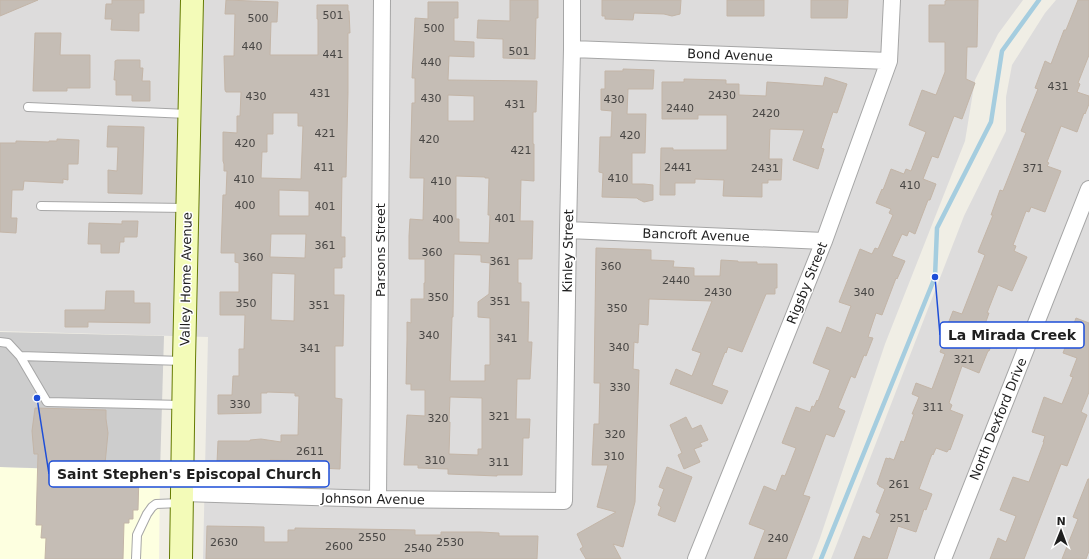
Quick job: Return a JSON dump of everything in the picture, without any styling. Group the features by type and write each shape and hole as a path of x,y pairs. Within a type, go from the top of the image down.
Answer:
{"street":[{"name":"Valley Home Avenue","path":"181,559 192,0"},
{"name":"Parsons Street","path":"378,499 382,0"},
{"name":"Kinley Street","path":"564,501 572,0"},
{"name":"Rigsby Street","path":"696,559 824,241 889,61 892,0"},
{"name":"Bond Avenue","path":"572,49 889,61"},
{"name":"North Dexford Drive","path":"943,559 1089,189"},
{"name":"Bancroft Avenue","path":"568,230 824,241"},
{"name":"Johnson Avenue","path":"182,498 564,501"}],"lane":[{"path":"28,107 189,114"},
{"path":"41,206 188,208"},
{"path":"0,342 8,343 20,356 47,402 184,405"},
{"path":"20,356 184,361"},
{"path":"136,559 137,535 143,521 152,507 156,504 182,498"}],"shaded area":[{"path":"0,0 1023,0 998,34 975,80 965,141 885,344 812,559 203,559 208,337 0,331"},
{"path":"1056,0 1089,0 1089,559 831,559 964,216 1006,131 1006,97 1012,65 1045,13"},
{"path":"0,332 164,336 160,472 0,467"},
{"path":"0,467 160,473 159,559 0,559"}],"building":[{"path":"0,0 38,0 0,16"},
{"path":"112,0 144,0 144,13 139,13 139,31 111,30 112,19 105,19 106,4 112,4"},
{"path":"226,0 278,2 277,22 271,22 270,55 318,55 317,5 348,5 350,33 348,33 346,177 342,177 341,237 345,237 345,257 342,257 342,268 334,268 334,295 344,295 343,346 335,346 335,398 342,399 340,469 320,468 320,464 306,464 306,461 270,460 270,465 234,465 234,463 217,463 218,441 250,441 261,439 281,442 281,435 298,435 299,396 295,396 295,393 261,393 261,413 218,414 218,395 232,395 233,376 239,376 239,349 244,349 245,315 220,315 220,292 239,292 239,263 235,262 235,253 221,253 223,195 226,195 227,171 224,171 223,132 237,133 237,116 240,116 241,92 226,92 225,90 224,56 234,56 235,14 225,14","holes":["273,113 298,113 298,126 303,126 301,179 261,178 262,152 267,152 267,134 273,134","279,190 309,191 309,216 279,216","271,234 306,234 305,258 270,257","272,273 295,274 294,321 271,320"]},
{"path":"510,0 538,0 535,59 503,58 503,39 477,38 478,20 510,21"},
{"path":"602,0 681,0 680,14 672,16 664,14 634,13 633,20 605,19 605,16 602,16"},
{"path":"727,0 764,0 764,16 727,16"},
{"path":"811,0 848,0 847,18 811,18"},
{"path":"978,0 977,47 967,47 966,79 975,83 962,119 954,116 938,158 932,156 923,179 936,184 915,234 909,231 907,236 902,234 892,256 905,261 897,279 896,278 882,315 876,313 868,337 873,338 866,356 864,355 855,378 851,376 838,408 845,411 834,437 826,434 803,495 810,497 786,559 754,559 765,530 749,524 764,486 776,491 782,475 785,476 796,448 782,443 796,407 810,412 812,406 814,407 817,400 818,401 830,370 813,363 827,327 841,333 851,306 839,302 860,249 872,254 875,248 878,249 893,215 889,213 891,209 876,203 891,169 904,174 906,169 911,171 926,132 909,125 922,90 936,95 945,72 945,42 929,42 929,5 945,5 945,1"},
{"path":"1078,0 1089,0 1089,55 1078,83 1080,84 1077,92 1089,96 1089,104 1085,114 1084,113 1077,132 1061,126 1047,162 1049,163 1047,166 1061,171 1045,212 1031,207 1029,212 1026,211 1013,245 1016,246 1014,251 1027,257 1012,291 998,285 987,313 989,313 983,330 995,336 979,373 962,366 949,403 952,405 950,410 963,415 950,450 949,449 947,452 936,448 933,455 932,454 919,489 932,494 926,510 924,509 916,532 898,526 887,559 854,559 863,536 870,539 880,514 876,512 885,489 877,484 886,458 894,460 901,441 904,442 914,414 912,414 919,397 912,394 916,383 932,389 945,354 940,352 949,330 946,329 953,311 962,314 985,255 978,252 993,215 991,215 1000,190 1003,191 1026,133 1021,131 1038,89 1035,88 1045,61 1051,64 1064,30 1066,30"},
{"path":"428,2 458,2 458,18 454,18 454,41 474,42 474,57 449,56 448,80 537,81 536,112 533,112 534,181 521,180 520,221 533,221 532,259 518,259 518,283 521,283 521,302 529,302 528,342 532,342 530,379 517,379 516,419 530,419 529,438 523,438 522,475 497,476 448,474 448,469 418,468 418,465 404,465 407,415 425,416 425,390 411,390 411,384 406,384 407,322 411,323 411,299 424,299 425,283 425,259 409,259 410,219 423,220 424,178 410,178 412,103 415,103 415,78 412,78 415,18 428,19","holes":["448,95 474,96 474,121 448,121","456,176 489,178 489,243 459,242 459,219 456,219","454,254 481,255 481,262 490,263 489,294 478,302 478,317 490,318 490,365 485,365 485,381 450,381","450,397 482,398 482,449 478,449 478,455 449,454"]},
{"path":"35,33 61,33 60,55 90,55 90,88 67,88 67,91 33,91"},
{"path":"140,60 140,68 143,68 142,81 150,81 150,101 132,101 132,95 116,95 116,80 114,80 115,61"},
{"path":"623,69 654,70 653,89 628,89 627,114 646,114 645,153 632,153 632,184 653,185 653,200 644,202 637,198 602,197 603,173 599,172 600,137 611,137 612,111 601,110 601,89 605,89 605,71 623,71"},
{"path":"825,77 847,84 837,113 833,112 821,148 824,149 818,169 793,160 804,130 770,129 769,159 782,159 781,180 768,180 768,183 762,183 762,197 723,196 724,180 695,179 695,183 675,183 675,195 660,195 661,148 673,148 673,150 727,150 727,115 698,115 698,119 662,119 662,82 684,82 684,79 726,80 726,84 739,84 739,95 766,96 767,82 823,86"},
{"path":"108,126 144,127 142,194 108,193 108,170 117,171 118,147 107,147"},
{"path":"57,139 79,140 78,164 68,164 68,180 63,179 63,183 24,181 23,190 12,190 11,218 17,218 16,233 0,232 0,143 16,143 16,141 49,142 57,141"},
{"path":"122,221 138,221 137,237 124,237 124,242 120,242 119,253 101,253 101,244 88,244 89,223 122,224"},
{"path":"596,248 651,250 651,260 674,261 673,267 694,268 694,276 720,276 721,260 757,262 757,264 777,264 777,288 775,288 775,294 766,294 742,352 728,347 712,385 728,391 722,404 670,384 676,369 692,376 701,353 692,350 712,301 649,299 648,325 639,324 638,343 634,342 633,369 639,370 635,502 623,547 613,544 621,559 586,559 580,549 583,547 577,534 616,512 597,507 608,465 592,465 594,424 599,424 600,383 594,383"},
{"path":"106,291 134,291 134,303 150,303 150,323 88,322 88,327 65,327 65,310 105,310"},
{"path":"1076,318 1089,323 1089,392 1081,412 1087,415 1067,466 1061,464 1024,559 990,559 998,538 1006,542 1016,516 1000,510 1013,477 1029,482 1044,442 1045,436 1032,432 1044,397 1062,404 1073,377 1070,376 1077,358 1063,353"},
{"path":"35,408 106,410 108,433 104,474 139,474 138,510 133,510 133,519 129,519 129,523 124,523 123,559 45,559 46,538 41,538 42,525 36,525 38,454 34,454 32,431"},
{"path":"686,417 692,429 701,425 708,440 700,443 702,446 694,449 700,462 684,469 678,455 682,453 670,425"},
{"path":"667,467 692,477 675,522 658,515 661,507 658,505 664,489 659,487"},
{"path":"1088,479 1089,551 1086,559 1062,559 1078,519 1073,517"},
{"path":"207,526 264,527 264,542 288,542 288,530 295,530 295,528 415,530 415,535 441,535 441,532 480,532 499,533 499,536 538,536 537,559 206,559"}],"waterway":[{"path":"821,559 935,277 937,228 991,122 1002,51 1039,0"}],"place":[{"name":"La Mirada Creek","path":"935,277"},
{"name":"Saint Stephen's Episcopal Church","path":"37,398"}]}
